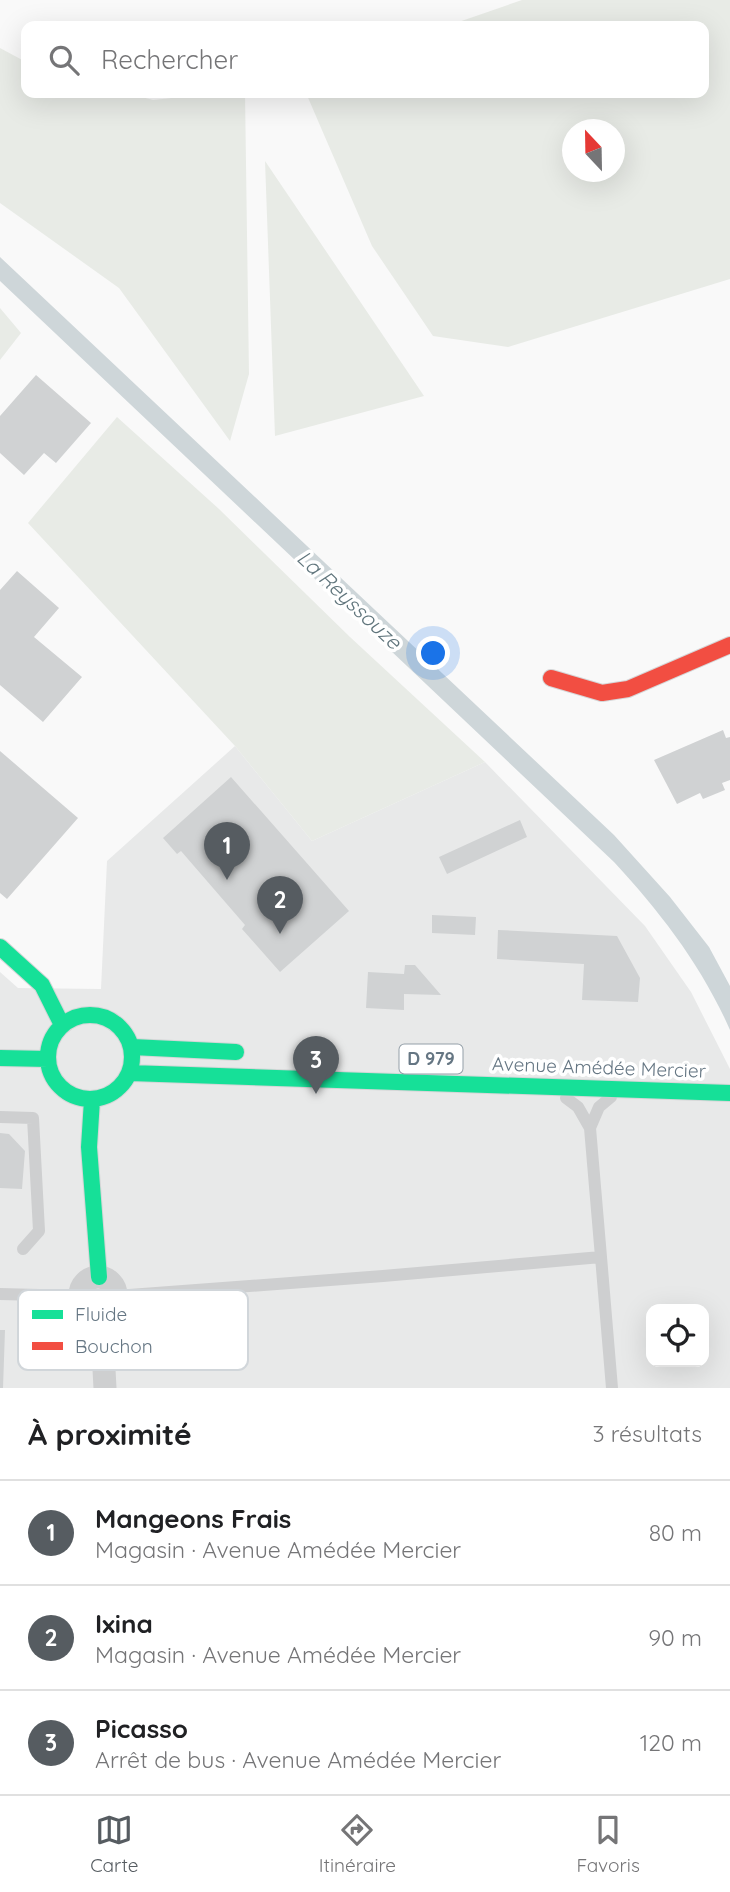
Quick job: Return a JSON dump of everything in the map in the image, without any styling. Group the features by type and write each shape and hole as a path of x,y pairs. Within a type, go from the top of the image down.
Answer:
{"main road":[{"path":"551,678 602,693 628,689 730,645"},
{"path":"0,947 42,985 62,1026"},
{"path":"82,1016 103,1016 116,1023 126,1033 132,1046 133,1061 124,1084 104,1097 92,1100 67,1093 57,1084 51,1072 48,1059 54,1035 62,1026 82,1016"},
{"path":"132,1046 257,1052"},
{"path":"0,1058 48,1059"},
{"name":"Avenue Amédée Mercier","path":"130,1073 730,1093"},
{"path":"92,1100 89,1147 99,1277"}],"street":[{"path":"80,1290 87,1280 99,1277 109,1280 116,1290"},
{"path":"104,1370 105,1388"}],"lane":[{"path":"549,1086 578,1107 590,1128 612,1388"},
{"path":"590,1128 599,1107 621,1088"},
{"path":"0,1116 33,1118 39,1231 23,1249"},
{"path":"196,1290 601,1256"},
{"path":"0,1294 18,1294"}],"shaded area":[{"path":"522,0 730,0 730,279 508,347 433,336 372,246 308,98 709,98 709,21 461,21"},
{"path":"0,48 21,59 21,98 245,98 249,374 230,441 119,288 0,203"},
{"path":"265,161 424,396 275,436"},
{"path":"0,308 21,333 0,360"},
{"path":"117,417 219,509 350,637 485,762 312,841 235,746 28,523"},
{"path":"235,746 312,841 485,762 645,926 691,992 730,1069 730,1388 0,1388 0,972 18,988 101,989 107,861"}],"water":[{"name":"La Reyssouze","path":"0,257 614,835 670,897 709,947 730,986 730,1030 707,984 679,941 614,862 0,281"}],"building":[{"path":"36,375 91,423 56,463 44,453 24,475 0,453 0,416"},
{"path":"17,571 59,608 34,637 82,677 43,722 0,685 0,590"},
{"path":"723,730 726,738 730,737 730,780 722,783 725,790 703,799 700,793 677,804 654,760"},
{"path":"0,751 78,818 7,899 0,893"},
{"path":"231,777 349,911 280,972 242,929 245,925 181,851 177,854 163,838"},
{"path":"520,820 527,837 447,874 439,857"},
{"path":"432,915 476,917 475,935 432,933"},
{"path":"498,930 617,936 640,978 638,1002 582,1000 584,964 497,959"},
{"path":"405,965 415,965 441,995 404,994 404,1010 366,1008 368,972 404,974"},
{"path":"0,1133 9,1134 25,1151 22,1189 0,1188"},
{"path":"0,1330 5,1330 3,1388 0,1388"}],"traffic: fast":[{"path":"0,947 42,985 62,1025"},
{"path":"90,1015 106,1018 120,1027 129,1041 132,1057 129,1073 120,1087 106,1096 90,1099 74,1096 60,1087 51,1073 48,1057 51,1041 60,1027 74,1018 90,1015"},
{"path":"132,1047 236,1052"},
{"path":"0,1058 48,1059"},
{"path":"130,1073 730,1093"},
{"path":"92,1100 89,1147 99,1277"}],"traffic: jam":[{"path":"551,678 602,693 628,689 730,645"}],"place":[{"name":"Mangeons Frais","path":"227,880"},
{"name":"Ixina","path":"280,934"},
{"name":"Picasso","path":"316,1094"}]}
